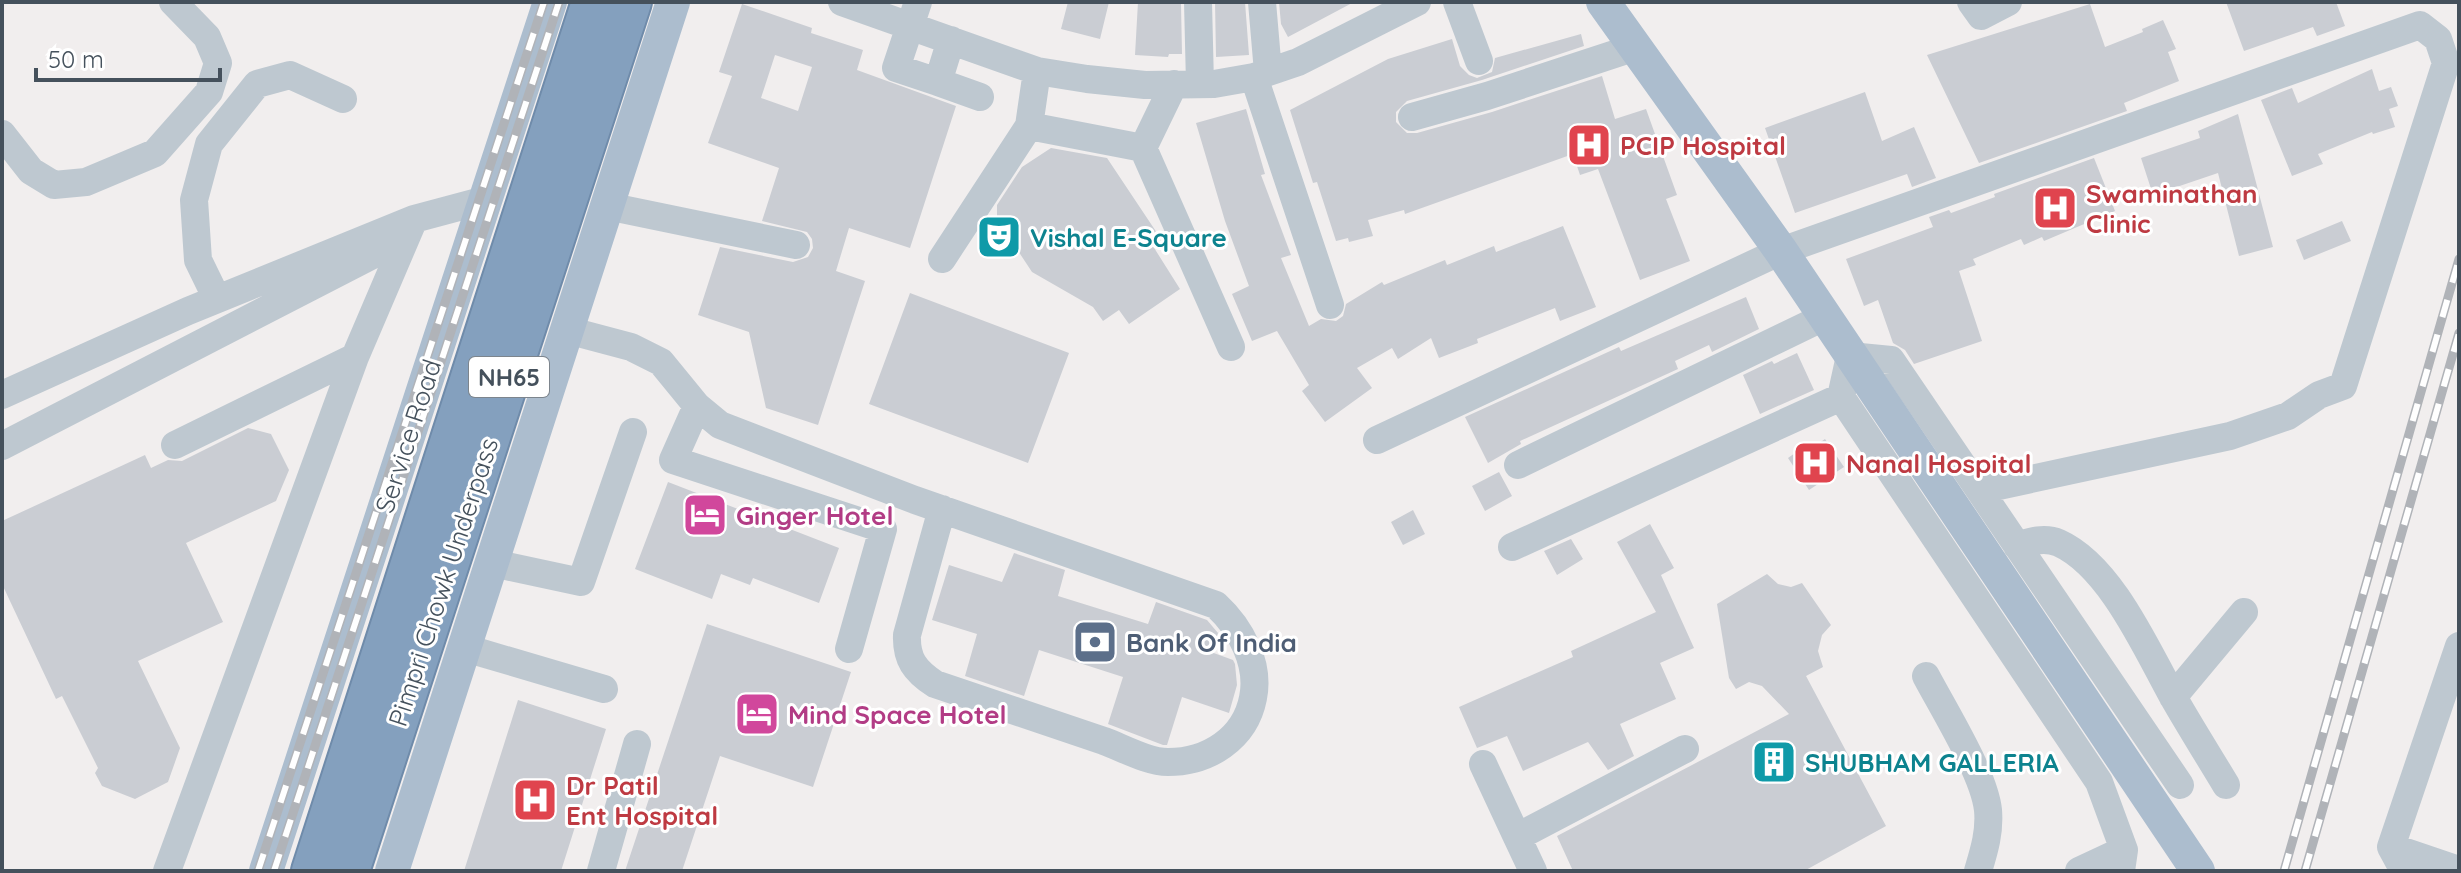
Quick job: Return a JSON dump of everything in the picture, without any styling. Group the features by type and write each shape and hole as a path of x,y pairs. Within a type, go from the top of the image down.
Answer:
{"highway":[{"name":"Pimpri Chowk Underpass","path":"371,746 592,2"},
{"name":"Pimpri Chowk Underpass","path":"371,746 631,2"},
{"name":"NH65","path":"312,871 371,746"},
{"name":"NH65","path":"349,871 371,746"}],"main road":[{"name":"Service Road","path":"266,871 550,2"},
{"path":"392,871 673,2"},
{"path":"1603,2 1781,251 2198,871"}],"street":[{"path":"2,134 31,171 54,185 86,182 155,153 209,92 218,63 207,37 173,2"},
{"path":"842,2 915,14 951,40 1037,71 1145,85 1187,84 1261,74 1298,62 1417,2"},
{"path":"1143,148 1187,84 1198,2"},
{"path":"1262,2 1261,74 1330,305"},
{"path":"1457,2 1479,61"},
{"path":"1971,2 1981,16 2008,2"},
{"path":"915,14 896,68 980,97"},
{"path":"1377,440 1781,251 2420,25 2438,39 2446,63 2343,386 2319,395 2288,416 2230,436 1980,490"},
{"path":"938,82 951,40"},
{"path":"1412,117 1636,47"},
{"path":"942,259 1029,126 1037,71"},
{"path":"217,299 198,260 194,200 209,144 257,84 290,75 343,99"},
{"path":"1029,126 1143,148"},
{"path":"1143,148 1231,347"},
{"path":"2,395 217,299 485,200"},
{"path":"607,206 796,245"},
{"path":"167,871 355,357 410,228"},
{"path":"2,446 410,228"},
{"path":"1518,465 1824,317"},
{"path":"567,330 648,353 661,362 697,406 720,425 942,509 1216,605 1234,624 1252,663 1256,684 1242,727 1224,745 1204,756 1164,762 935,684 922,675 911,663 906,648 907,635 942,509"},
{"path":"2079,871 2122,860 2099,782 1841,397 1850,356 1891,360 2180,785"},
{"path":"175,445 355,357"},
{"path":"1512,547 1841,397"},
{"path":"697,406 673,460 883,529 849,649"},
{"path":"492,563 579,590 633,432"},
{"path":"2017,546 2036,539 2058,543 2086,561 2123,606 2226,785"},
{"path":"2173,697 2244,612"},
{"path":"2459,646 2397,859 2459,870"},
{"path":"465,648 604,689"},
{"path":"1926,676 1982,783 1988,810 1987,840 1978,871"},
{"path":"601,871 637,744"},
{"path":"1517,837 1685,749"},
{"path":"1483,764 1533,871"}],"building":[{"path":"1068,2 1109,2 1100,39 1061,29"},
{"path":"1138,2 1181,4 1182,54 1169,54 1168,57 1135,55"},
{"path":"1215,2 1245,2 1249,55 1216,57"},
{"path":"1279,2 1354,2 1288,37 1281,24"},
{"path":"2226,2 2336,2 2345,26 2317,36 2313,27 2244,51"},
{"path":"742,4 812,28 811,33 863,50 857,70 956,106 910,248 849,228 836,271 865,281 818,425 766,408 749,332 698,315 720,247 793,262 808,257 813,248 807,232 762,221 779,168 708,143 732,76 719,72","holes":["775,55 812,67 798,111 761,98"]},
{"path":"2090,4 2105,47 2143,32 2142,29 2163,20 2176,49 2168,52 2179,81 2124,103 2127,111 1979,163 1927,55"},
{"path":"1581,34 1584,46 1407,101 1396,112 1396,122 1407,133 1417,133 1602,76 1615,119 1646,109 1677,195 1666,199 1690,261 1640,280 1598,169 1580,175 1573,154 1405,214 1404,210 1368,220 1373,236 1349,242 1348,238 1336,241 1317,182 1313,183 1290,110 1388,59 1452,39 1460,66 1477,78 1492,72 1495,58"},
{"path":"2372,69 2379,91 2391,87 2398,106 2389,109 2395,127 2372,132 2318,154 2323,164 2292,176 2261,100 2292,88 2298,103"},
{"path":"1865,92 1882,141 1914,127 1936,178 1912,187 1907,174 1795,213 1765,128"},
{"path":"1246,109 1265,174 1261,175 1291,255 1281,258 1309,326 1321,319 1336,321 1343,316 1346,304 1382,282 1384,285 1445,260 1447,265 1494,246 1496,252 1563,226 1596,307 1560,321 1555,308 1477,339 1478,343 1439,358 1431,338 1398,359 1392,348 1357,368 1372,388 1325,422 1302,391 1309,385 1277,331 1252,341 1232,294 1249,286 1225,221 1196,123"},
{"path":"2238,114 2273,247 2239,256 2218,173 2153,195 2141,158 2200,138 2198,131"},
{"path":"1051,148 1107,158 1159,236 1151,243 1180,289 1129,324 1119,310 1103,321 1093,307 1032,272 997,219 997,205 1022,167"},
{"path":"2094,158 2115,211 2044,241 2042,237 2024,245 2021,239 1973,259 1976,265 1959,271 1982,341 1914,364 1905,350 1893,343 1878,300 1864,306 1846,259 1933,227 1929,217 1949,210 1951,213"},
{"path":"2342,221 2351,241 2304,260 2296,240"},
{"path":"910,293 1069,353 1028,463 869,404"},
{"path":"1746,297 1759,329 1712,352 1709,345 1675,361 1678,369 1520,441 1521,444 1488,463 1465,417 1619,347 1621,351"},
{"path":"1797,353 1814,390 1760,414 1743,375"},
{"path":"248,428 271,434 289,470 276,501 186,543 223,622 138,661 180,748 168,782 135,799 102,786 95,773 98,768 62,696 56,699 2,584 2,521 145,455 151,468 168,460 182,461"},
{"path":"1825,439 1844,467 1809,490 1788,458 1809,443 1812,448"},
{"path":"1499,472 1512,496 1485,511 1472,486"},
{"name":"Ginger Hotel","path":"668,482 839,548 819,603 753,578 750,585 721,574 712,599 635,569"},
{"path":"1413,510 1425,534 1403,545 1391,522"},
{"path":"1650,524 1674,568 1661,575 1694,648 1660,663 1676,699 1620,724 1634,756 1608,770 1588,742 1523,771 1507,736 1477,748 1459,707 1573,657 1571,651 1656,612 1617,542"},
{"path":"1571,539 1583,559 1557,575 1544,551"},
{"name":"Bank Of India","path":"1014,553 1065,570 1058,596 1148,624 1156,602 1207,620 1218,633 1211,652 1233,660 1235,664 1237,685 1229,713 1182,697 1167,745 1163,745 1108,724 1123,677 1039,650 1024,696 965,676 977,634 932,620 949,565 1002,582"},
{"name":"SHUBHAM GALLERIA","path":"1767,574 1778,584 1791,587 1802,583 1831,625 1822,635 1818,651 1823,667 1806,676 1886,826 1804,871 1573,871 1557,836 1789,714 1762,686 1749,682 1736,689 1729,678 1717,604"},
{"name":"Mind Space Hotel","path":"707,624 851,672 813,787 720,756 682,871 625,871"},
{"name":"Dr Patil Ent Hospital","path":"518,700 606,729 561,871 464,871"}],"railway":[{"path":"258,871 544,2"},
{"path":"274,871 559,2"},
{"path":"2284,871 2459,259"},
{"path":"2305,871 2459,333"}],"place":[{"name":"PCIP Hospital","path":"1589,145"},
{"name":"Swaminathan Clinic","path":"2055,208"},
{"name":"Vishal E-Square","path":"999,237"},
{"name":"Nanal Hospital","path":"1815,463"},
{"name":"Ginger Hotel","path":"705,515"},
{"name":"Bank Of India","path":"1095,642"},
{"name":"Mind Space Hotel","path":"757,714"},
{"name":"SHUBHAM GALLERIA","path":"1774,762"},
{"name":"Dr Patil Ent Hospital","path":"535,800"}]}
